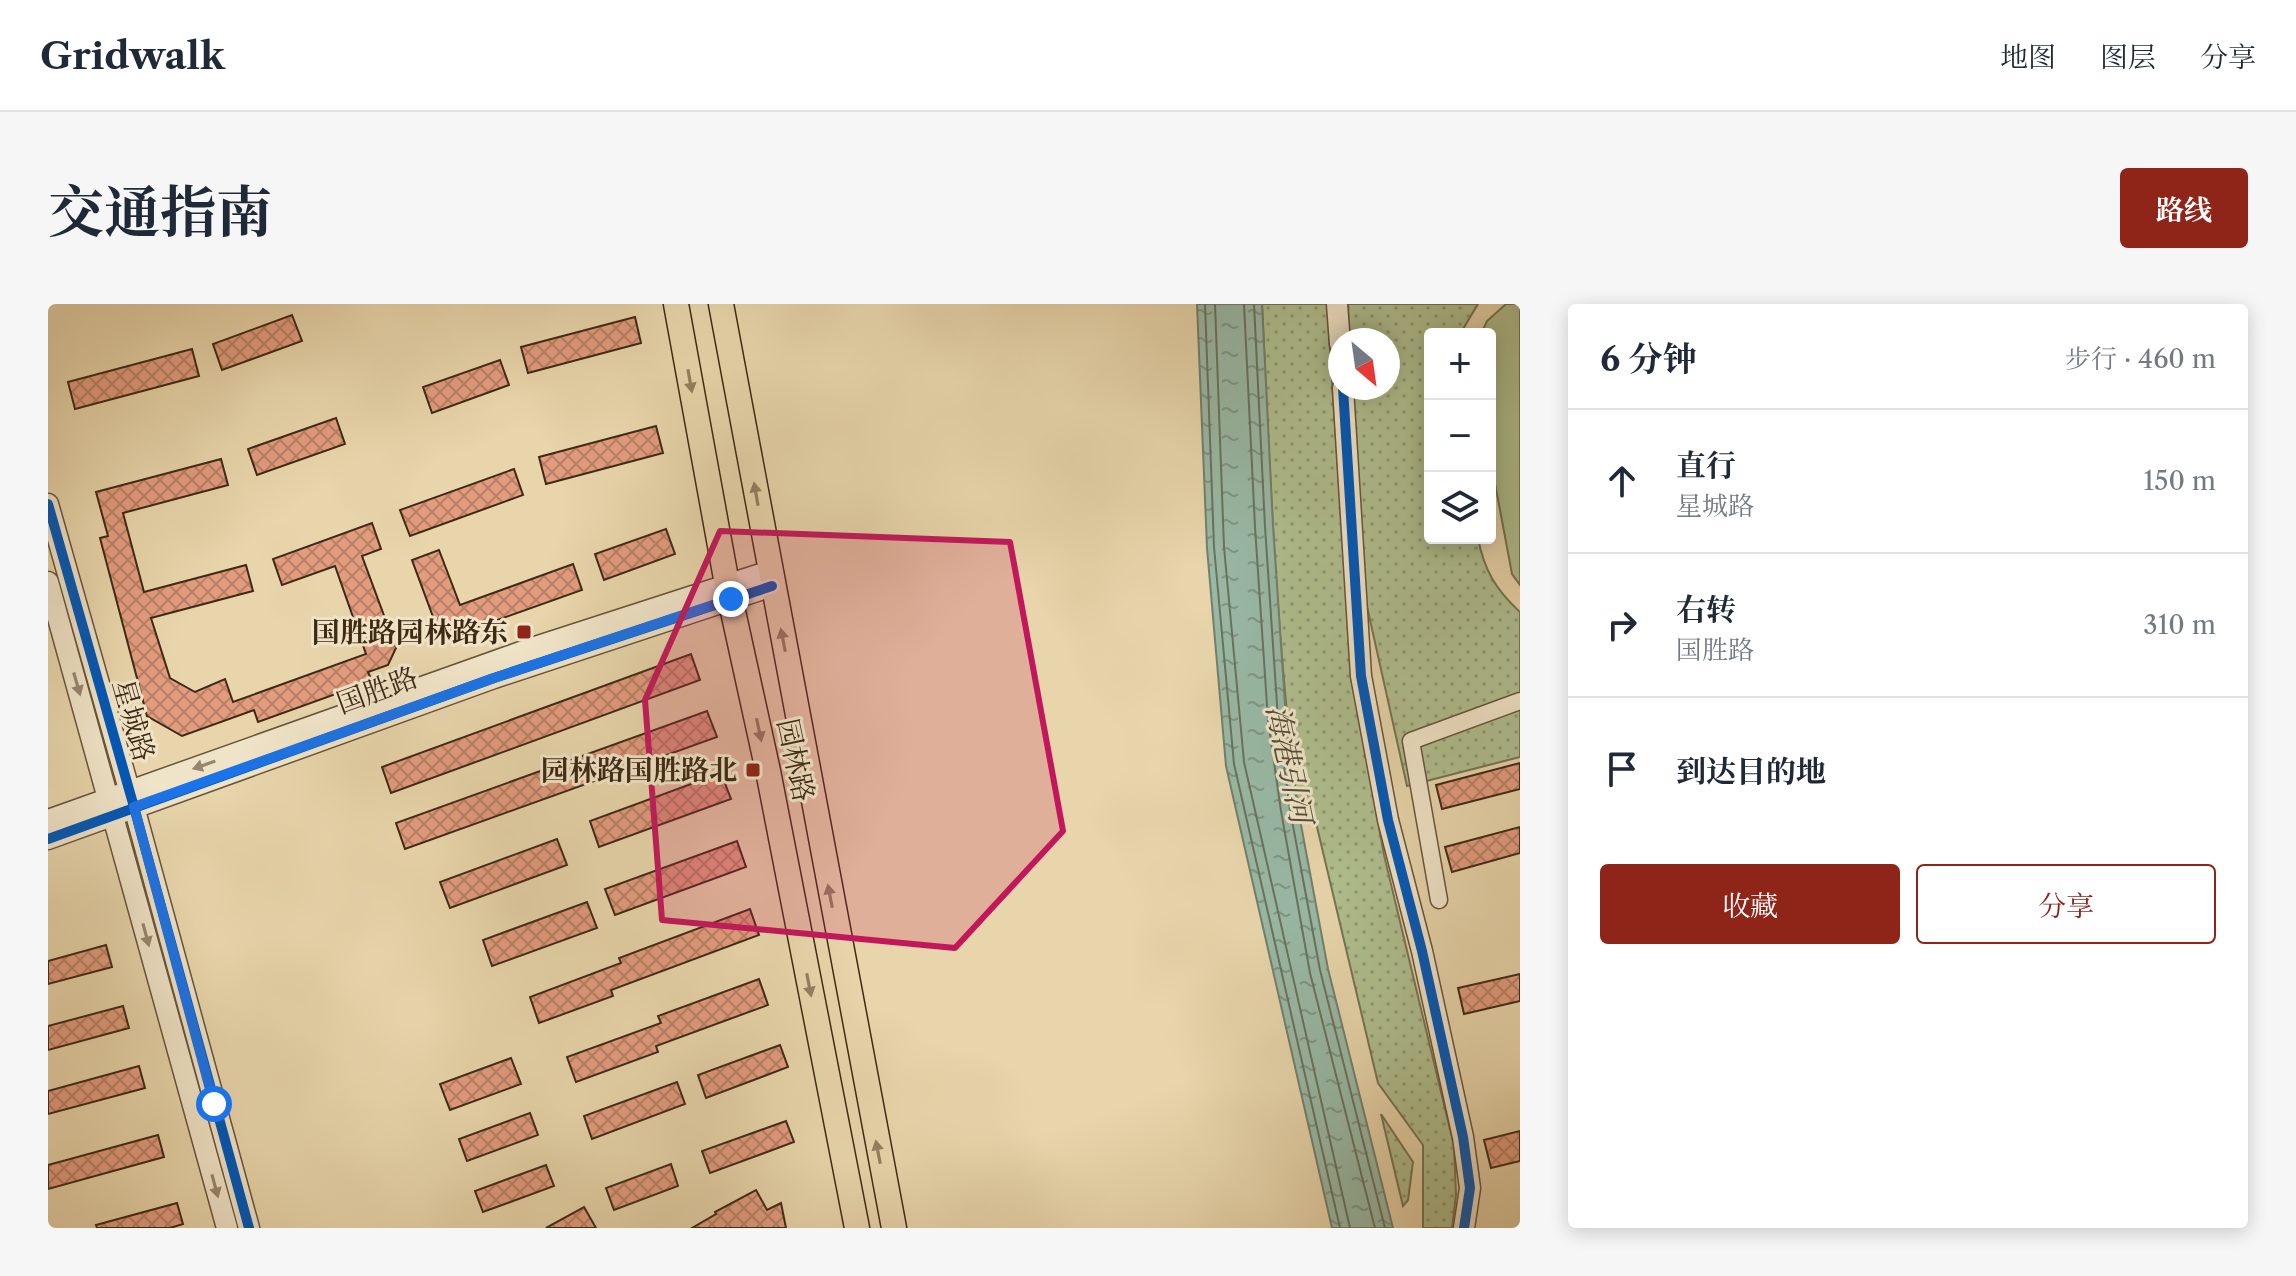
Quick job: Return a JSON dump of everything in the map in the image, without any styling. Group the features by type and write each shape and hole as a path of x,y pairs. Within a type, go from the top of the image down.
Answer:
{"main road":[{"name":"园林路","path":"676,304 729,592 768,771 857,1228"},
{"name":"园林路","path":"721,304 894,1228"}],"street":[{"path":"1337,304 1339,328"},
{"path":"1344,400 1361,676 1388,820 1440,1028 1463,1137 1470,1188 1464,1228"},
{"name":"星城路","path":"48,504 227,1228"},
{"name":"国胜路","path":"48,820 121,803 494,678 771,578"},
{"name":"星城路","path":"48,582 121,803 249,1228"},
{"path":"1439,900 1411,741 1520,701"},
{"name":"国胜路","path":"48,839 121,803"}],"highlighted area":[{"path":"720,531 1010,542 1063,831 955,948 662,920 645,700"}],"shaded area":[{"path":"1262,304 1327,304 1328,400 1333,400 1351,668 1384,855 1454,1146 1456,1195 1452,1228 1423,1228 1423,1145 1378,1083 1312,806 1298,809 1279,620"},
{"path":"1348,304 1478,304 1464,328 1424,328 1424,544 1480,544 1492,579 1520,612 1520,757 1407,786 1364,593 1353,400 1400,400 1400,328 1349,328"},
{"path":"1506,304 1520,304 1520,585 1512,574 1496,489 1496,328 1484,328"},
{"path":"1381,1114 1413,1162 1408,1200 1403,1206"}],"water":[{"name":"海港引河","path":"1197,304 1262,304 1286,719 1298,809 1328,969 1393,1228 1332,1228 1226,766 1207,548"}],"building":[{"path":"292,315 302,341 222,370 213,344"},
{"path":"635,317 641,343 528,373 521,347"},
{"path":"192,349 199,376 75,409 68,382"},
{"path":"500,360 509,385 432,413 423,387"},
{"path":"336,418 345,444 257,475 248,449"},
{"path":"656,426 663,453 546,484 539,457"},
{"path":"221,459 228,485 123,513 144,592 246,565 253,591 151,618 170,678 195,692 225,679 233,702 366,654 335,566 282,585 273,559 372,523 381,549 362,556 396,648 388,665 368,672 372,681 258,722 254,710 182,736 147,716 100,538 108,536 96,492"},
{"path":"514,469 523,495 410,536 400,510"},
{"path":"666,529 675,554 604,580 595,554"},
{"path":"439,550 460,605 573,564 582,590 469,630 471,636 456,641 439,633 412,560"},
{"path":"691,654 700,680 391,793 382,767"},
{"path":"707,711 717,737 405,849 396,823"},
{"path":"1520,763 1520,789 1442,809 1436,785"},
{"path":"721,773 731,799 599,847 590,821"},
{"path":"1520,827 1520,853 1452,872 1445,847"},
{"path":"557,839 567,865 450,908 440,882"},
{"path":"737,841 746,867 615,915 605,889"},
{"path":"587,902 597,928 492,966 483,940"},
{"path":"750,909 759,935 611,990 613,996 539,1023 530,997 621,963 619,958"},
{"path":"106,945 112,967 48,984 48,961"},
{"path":"1520,974 1520,1001 1464,1014 1458,988"},
{"path":"759,979 768,1005 656,1046 658,1052 576,1082 567,1057 661,1023 658,1016"},
{"path":"123,1006 129,1028 48,1050 48,1026"},
{"path":"780,1045 788,1067 706,1098 698,1075"},
{"path":"511,1058 521,1084 450,1110 440,1084"},
{"path":"139,1066 145,1088 48,1114 48,1091"},
{"path":"677,1082 685,1104 592,1139 584,1116"},
{"path":"530,1113 538,1135 467,1161 459,1139"},
{"path":"786,1121 794,1142 710,1173 702,1151"},
{"path":"1520,1131 1520,1161 1491,1168 1484,1140"},
{"path":"158,1135 164,1157 48,1189 48,1165"},
{"path":"671,1164 678,1186 614,1210 606,1188"},
{"path":"546,1165 554,1186 483,1212 475,1191"},
{"path":"756,1190 767,1210 781,1203 786,1228 692,1228 715,1212"},
{"path":"177,1203 183,1224 170,1228 97,1228 96,1225"},
{"path":"584,1207 596,1228 546,1228"}],"cycle path":[{"path":"1344,400 1361,676 1388,820 1422,951 1463,1137 1470,1188 1464,1228"},
{"path":"48,504 249,1228"},
{"path":"48,839 494,678 772,586"}],"place":[{"name":"国胜路园林路东","path":"524,632"},
{"name":"园林路国胜路北","path":"753,770"}],"route":[{"path":"214,1104 134,807 494,678 731,599"}]}
